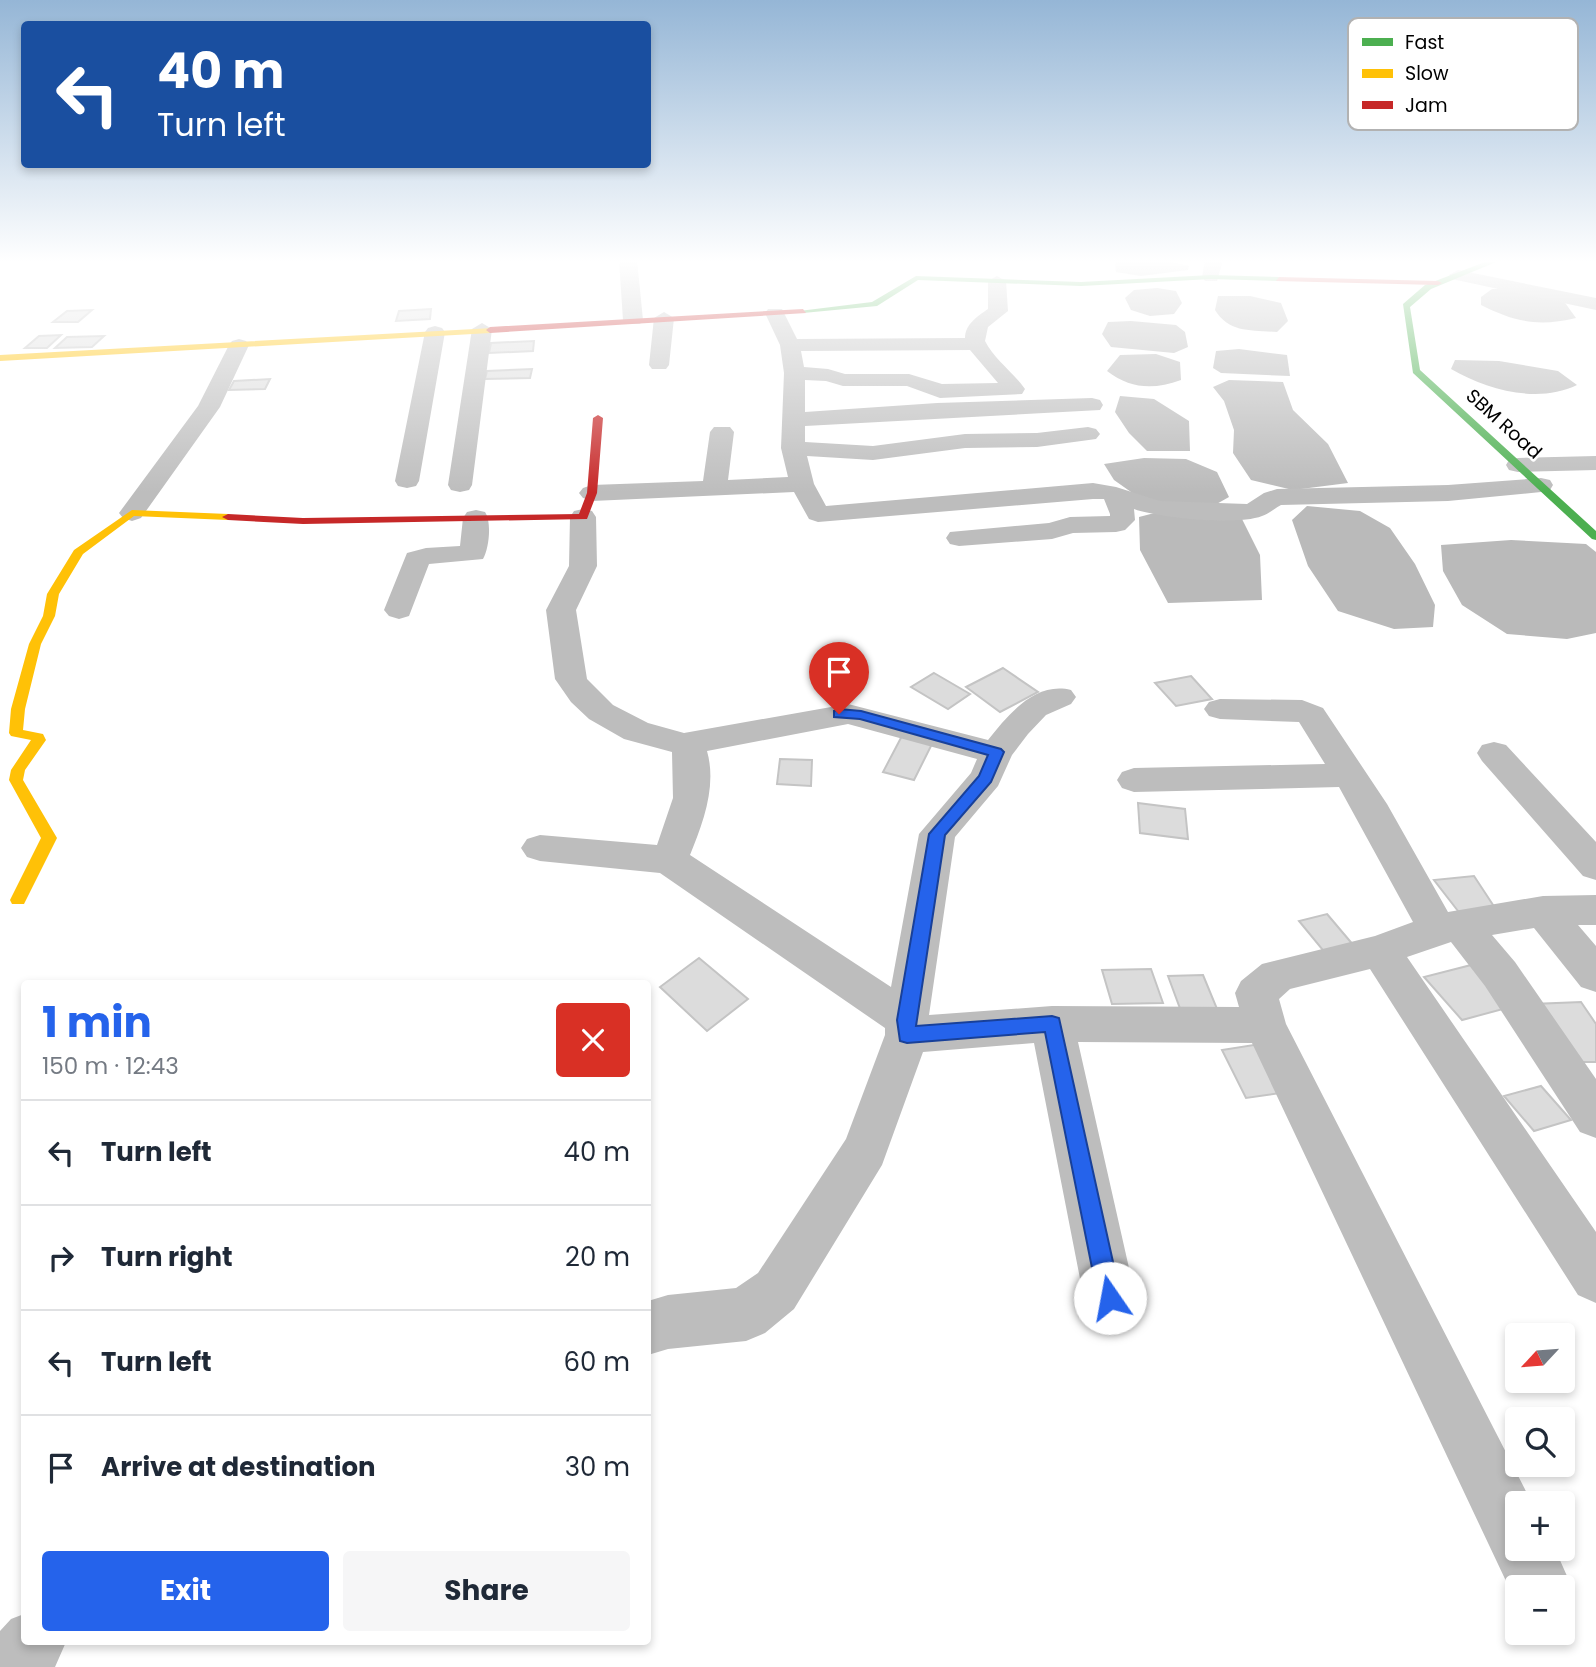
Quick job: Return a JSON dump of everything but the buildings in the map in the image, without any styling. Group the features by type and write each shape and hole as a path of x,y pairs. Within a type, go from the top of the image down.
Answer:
{"street":[{"path":"0,358 348,338"},
{"path":"407,481 434,338"},
{"path":"460,485 481,338"},
{"path":"659,365 662,338"},
{"path":"787,338 795,373 793,448 802,484 815,512 826,514 1093,491 1114,494 1158,509 1249,512 1260,510 1271,498 1277,497 1448,493 1541,485"},
{"path":"795,373 828,375 843,380 909,380 940,391 1014,389 988,362 976,344 975,338"},
{"name":"SBM Road","path":"1411,338 1416,371 1596,537"},
{"path":"790,345 976,344"},
{"path":"18,900 49,838 16,780 18,770 39,740 38,737 15,731 35,644 48,616 53,594 78,552 132,513 209,407 239,345"},
{"path":"793,420 937,410 1092,405"},
{"path":"598,418 587,505 583,566 561,610 571,679 575,687 601,712 636,731 684,744 848,714 996,752"},
{"path":"714,488 722,432"},
{"path":"793,448 873,453 965,441 1045,439 1088,434"},
{"path":"1518,465 1596,463"},
{"path":"132,513 303,521 476,518 714,488 802,484"},
{"path":"959,538 1052,531 1070,525 1116,524 1122,520 1123,514 1114,494"},
{"path":"399,610 417,559 473,553 476,518"},
{"path":"651,1327 668,1322 746,1314 776,1291 865,1150 907,1028 937,834 986,778 996,752 1035,708 1060,697"},
{"path":"1220,709 1302,710 1308,713 1449,927 1500,974 1596,1117"},
{"path":"669,860 686,819 691,798 691,753 684,744"},
{"path":"1494,753 1596,866"},
{"path":"1135,780 1350,775"},
{"path":"540,848 669,860 907,1028 1052,1024 1265,1025"},
{"path":"1505,1513 1265,1025 1256,993 1277,976 1380,951 1449,927 1543,911 1596,910"},
{"path":"1543,911 1596,975"},
{"path":"1380,951 1596,1277"},
{"path":"1052,1024 1110,1298"},
{"path":"10,1667 31,1645"}],"shaded area":[{"path":"1105,338 1186,338 1188,347 1174,353 1111,347"},
{"path":"1239,349 1287,355 1290,376 1221,373 1213,368 1216,351"},
{"path":"1156,354 1180,362 1181,380 1142,386 1125,381 1107,371 1120,355"},
{"path":"1455,360 1499,361 1558,371 1577,385 1546,393 1513,392 1480,383 1451,369"},
{"path":"1229,380 1283,382 1293,410 1328,444 1348,483 1293,490 1251,480 1233,453 1234,430 1224,401 1213,387"},
{"path":"1120,396 1154,399 1189,421 1190,451 1147,451 1129,433 1115,412"},
{"path":"1144,458 1186,459 1217,472 1229,497 1213,506 1148,504 1114,480 1104,464"},
{"path":"1307,506 1360,511 1390,528 1415,564 1435,605 1433,627 1394,629 1338,611 1308,566 1292,520"},
{"path":"1174,508 1241,517 1260,555 1262,600 1168,603 1140,550 1139,517"},
{"path":"1511,540 1586,544 1596,552 1596,633 1567,639 1507,634 1462,605 1443,571 1441,545"}],"traffic: fast":[{"path":"1411,338 1416,371 1596,537"}],"traffic: slow":[{"path":"0,358 354,338"},
{"path":"18,900 49,838 16,780 18,770 39,740 38,737 16,733 18,709 35,644 49,616 53,594 78,552 132,513 228,517"}],"traffic: jam":[{"path":"228,517 303,521 583,517 592,493 598,418"}],"route":[{"path":"839,714 861,715 996,752 986,778 937,834 907,1020 907,1035 1052,1024 1110,1298"}]}
